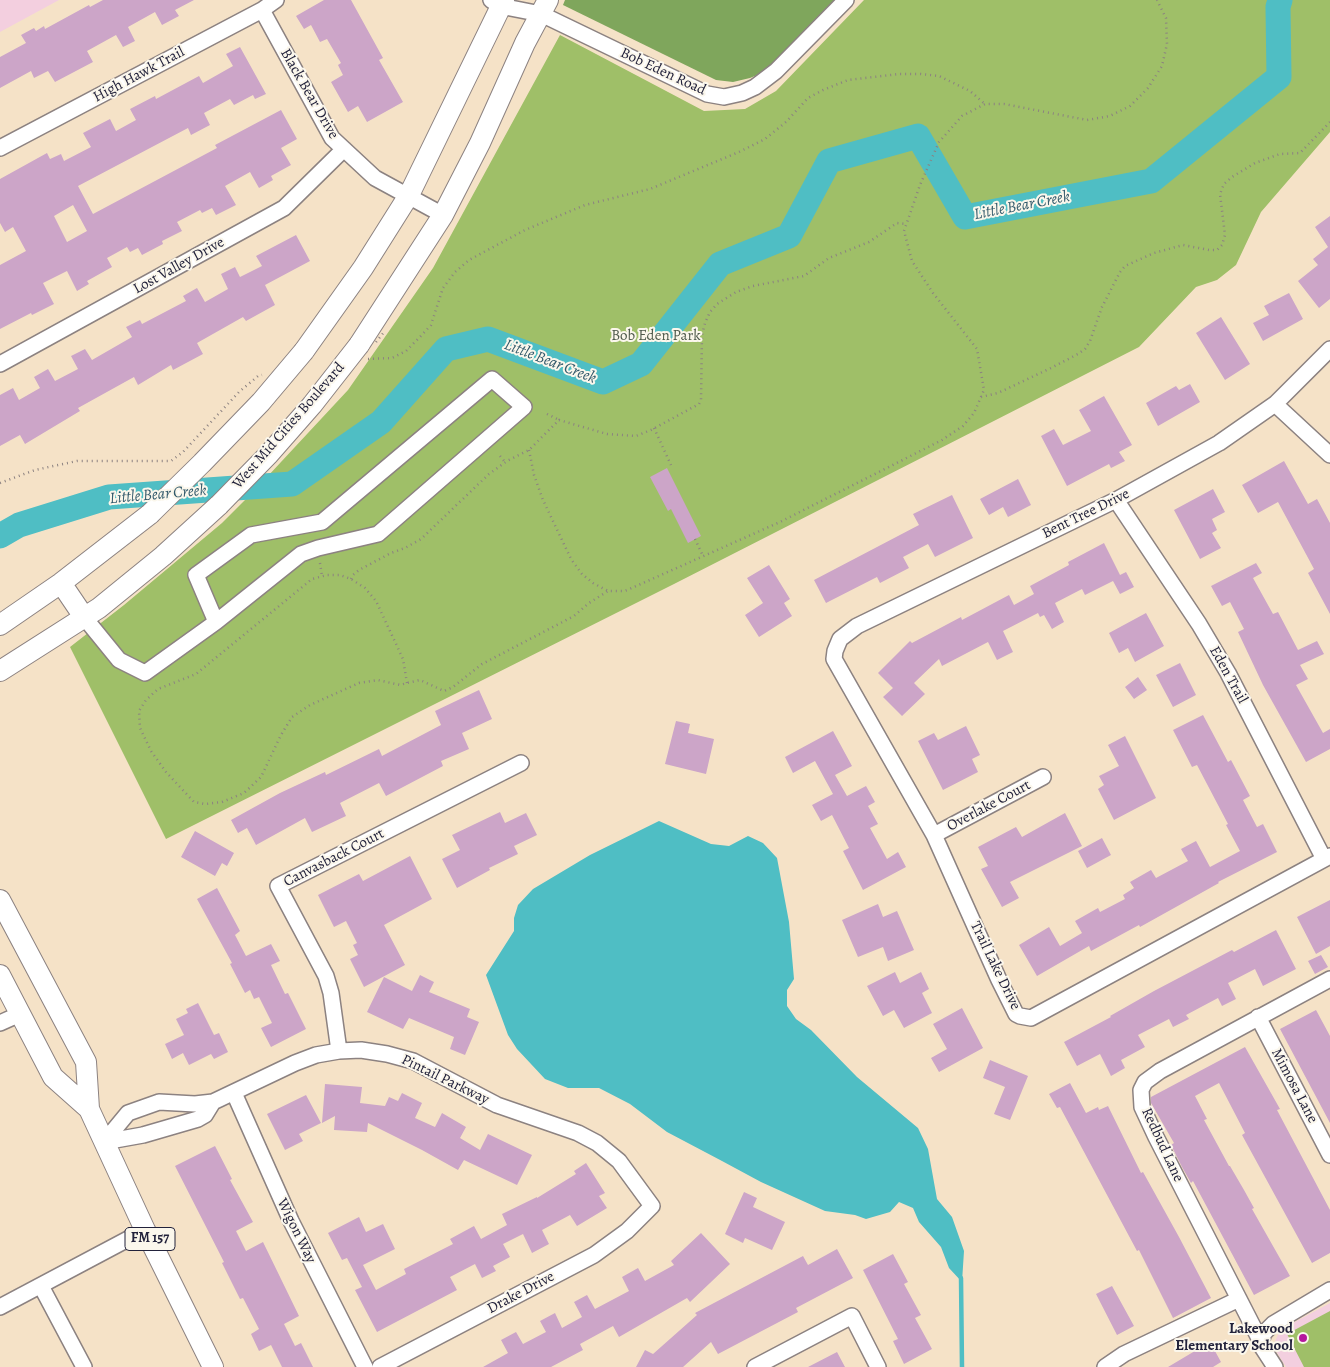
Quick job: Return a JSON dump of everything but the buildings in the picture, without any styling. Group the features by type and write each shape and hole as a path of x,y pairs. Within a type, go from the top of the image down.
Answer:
{"main road":[{"path":"0,625 61,582 150,514 261,402 304,351 363,268 409,195 498,2"},
{"name":"West Mid Cities Boulevard","path":"0,671 99,608 164,556 219,505 269,454 312,405 362,353 443,215 480,143 526,43 540,5"},
{"path":"61,582 84,618"},
{"name":"FM 157","path":"0,900 86,1062 89,1109 145,1230 213,1367"},
{"name":"FM 157","path":"0,975 53,1077 89,1109"}],"street":[{"name":"High Hawk Trail","path":"0,148 262,10 276,0"},
{"name":"Bob Eden Road","path":"498,2 540,5 707,94 724,97 755,88 776,71 846,0"},
{"name":"Black Bear Drive","path":"262,10 332,138 375,178 443,215"},
{"name":"Lost Valley Drive","path":"0,364 284,208 344,149"},
{"name":"Bent Tree Drive","path":"834,659 840,639 857,626 1116,500 1219,443 1275,404 1330,349"},
{"path":"84,618 119,660 145,673 216,622 301,554 318,548 378,534 524,407 492,379 322,522 251,535 196,574 216,622"},
{"path":"1275,404 1330,455"},
{"name":"Eden Trail","path":"1116,500 1199,624 1228,673 1327,857"},
{"name":"Trail Lake Drive","path":"834,659 934,835 999,980 1016,1014 1020,1016 1031,1018 1327,857"},
{"name":"Canvasback Court","path":"339,1051 331,993 326,976 278,886 522,763"},
{"name":"Overlake Court","path":"934,835 1043,777"},
{"name":"Redbud Lane","path":"1275,1367 1262,1347 1156,1137 1142,1107 1141,1090 1145,1082 1160,1071 1330,979"},
{"path":"0,1023 20,1014"},
{"name":"Mimosa Lane","path":"1258,1017 1330,1155"},
{"name":"Pintail Parkway","path":"104,1142 128,1113 150,1104 213,1102 295,1062 316,1055 339,1051 374,1052 413,1061 497,1104 587,1137 604,1147 619,1161 652,1206"},
{"name":"Wigon Way","path":"234,1093 291,1221 365,1367"},
{"path":"168,1102 170,1128"},
{"name":"Pintail Parkway","path":"104,1142 143,1135 198,1119 205,1115 213,1102"},
{"name":"Drake Drive","path":"380,1367 594,1255 627,1231 652,1206"},
{"path":"0,1307 145,1230"},
{"path":"41,1286 84,1367"},
{"path":"1261,1342 1264,1333 1273,1324 1330,1290"},
{"path":"1105,1367 1124,1354 1239,1299"},
{"path":"755,1367 852,1316 878,1367"}],"path":[{"path":"529,450 534,475 543,500 571,559 582,574 593,583 608,591 625,591 780,522 942,440 963,426 974,413 984,390 977,348 933,293 912,260 904,231 920,185 939,142 962,116 985,104 1004,104 1087,120 1110,116 1130,106 1148,88 1162,66 1167,44 1166,18 1158,0"},
{"path":"362,353 392,358 406,351 431,325 443,288 455,272 470,260 525,230 585,205 650,189 739,152 764,139 786,122 808,98 848,80 899,74 939,76 970,91 985,104"},
{"path":"981,398 998,393 1051,368 1085,349 1090,341 1102,307 1125,266 1154,253 1184,245 1217,250 1222,244 1225,235 1220,194 1224,184 1255,163 1280,154 1300,153 1330,122"},
{"path":"547,414 558,420 607,434 636,436 654,428 699,404 701,400 702,335 710,312 717,304 736,292 753,286 804,276 829,258 868,242 897,223 907,224"},
{"path":"0,483 35,470 78,461 171,461 183,452 239,392 258,376 268,374"},
{"path":"351,579 353,574 359,570 421,539 456,507 474,487 505,462 529,450 558,420"},
{"path":"654,428 671,465"},
{"path":"500,456 505,462"},
{"path":"695,539 703,556"},
{"path":"407,683 403,659 379,608 365,588 351,579 340,575 327,575 312,579 196,674 158,689 146,700 139,711 140,728 151,751 166,772 194,802 205,804 222,802 244,793 261,777 281,735 292,717 310,705 359,683 378,680 400,685 420,680 444,691 453,687 482,664 574,616 589,603 608,591"}],"shaded area":[{"path":"0,0 59,0 0,32"},
{"name":"Lakewood Elementary School","path":"1330,1303 1330,1367 1286,1367 1273,1346 1280,1330"}],"green space":[{"path":"565,0 839,0 782,57 762,73 733,82 716,80 563,5"},
{"name":"Bob Eden Park","path":"864,0 1330,0 1330,132 1261,212 1236,265 1217,280 1196,287 1139,347 674,584 166,839 70,647 124,605 222,523 348,390 433,268 560,35 704,111 745,109 776,91"},
{"name":"Lakewood Elementary School","path":"1330,1311 1330,1367 1304,1367 1287,1334"}],"water":[{"path":"659,821 711,844 729,846 748,836 763,843 777,858 789,922 794,979 787,990 787,1006 796,1019 811,1030 857,1077 918,1128 928,1149 937,1199 952,1217 964,1251 962,1282 949,1268 941,1247 919,1222 913,1208 899,1202 890,1212 866,1219 855,1215 825,1211 761,1182 667,1132 630,1104 599,1088 568,1088 545,1079 517,1049 508,1035 486,975 514,931 514,918 518,905 533,889 590,855"}],"waterway":[{"name":"Little Bear Creek","path":"0,536 19,525 109,497 292,484 381,422 446,349 488,339 603,382 641,364 720,264 789,236 829,161 918,136 965,217 1151,181 1279,77 1278,7 1280,0"},
{"path":"961,1278 962,1367"}],"place":[{"name":"Lakewood Elementary School","path":"1303,1338"}]}
